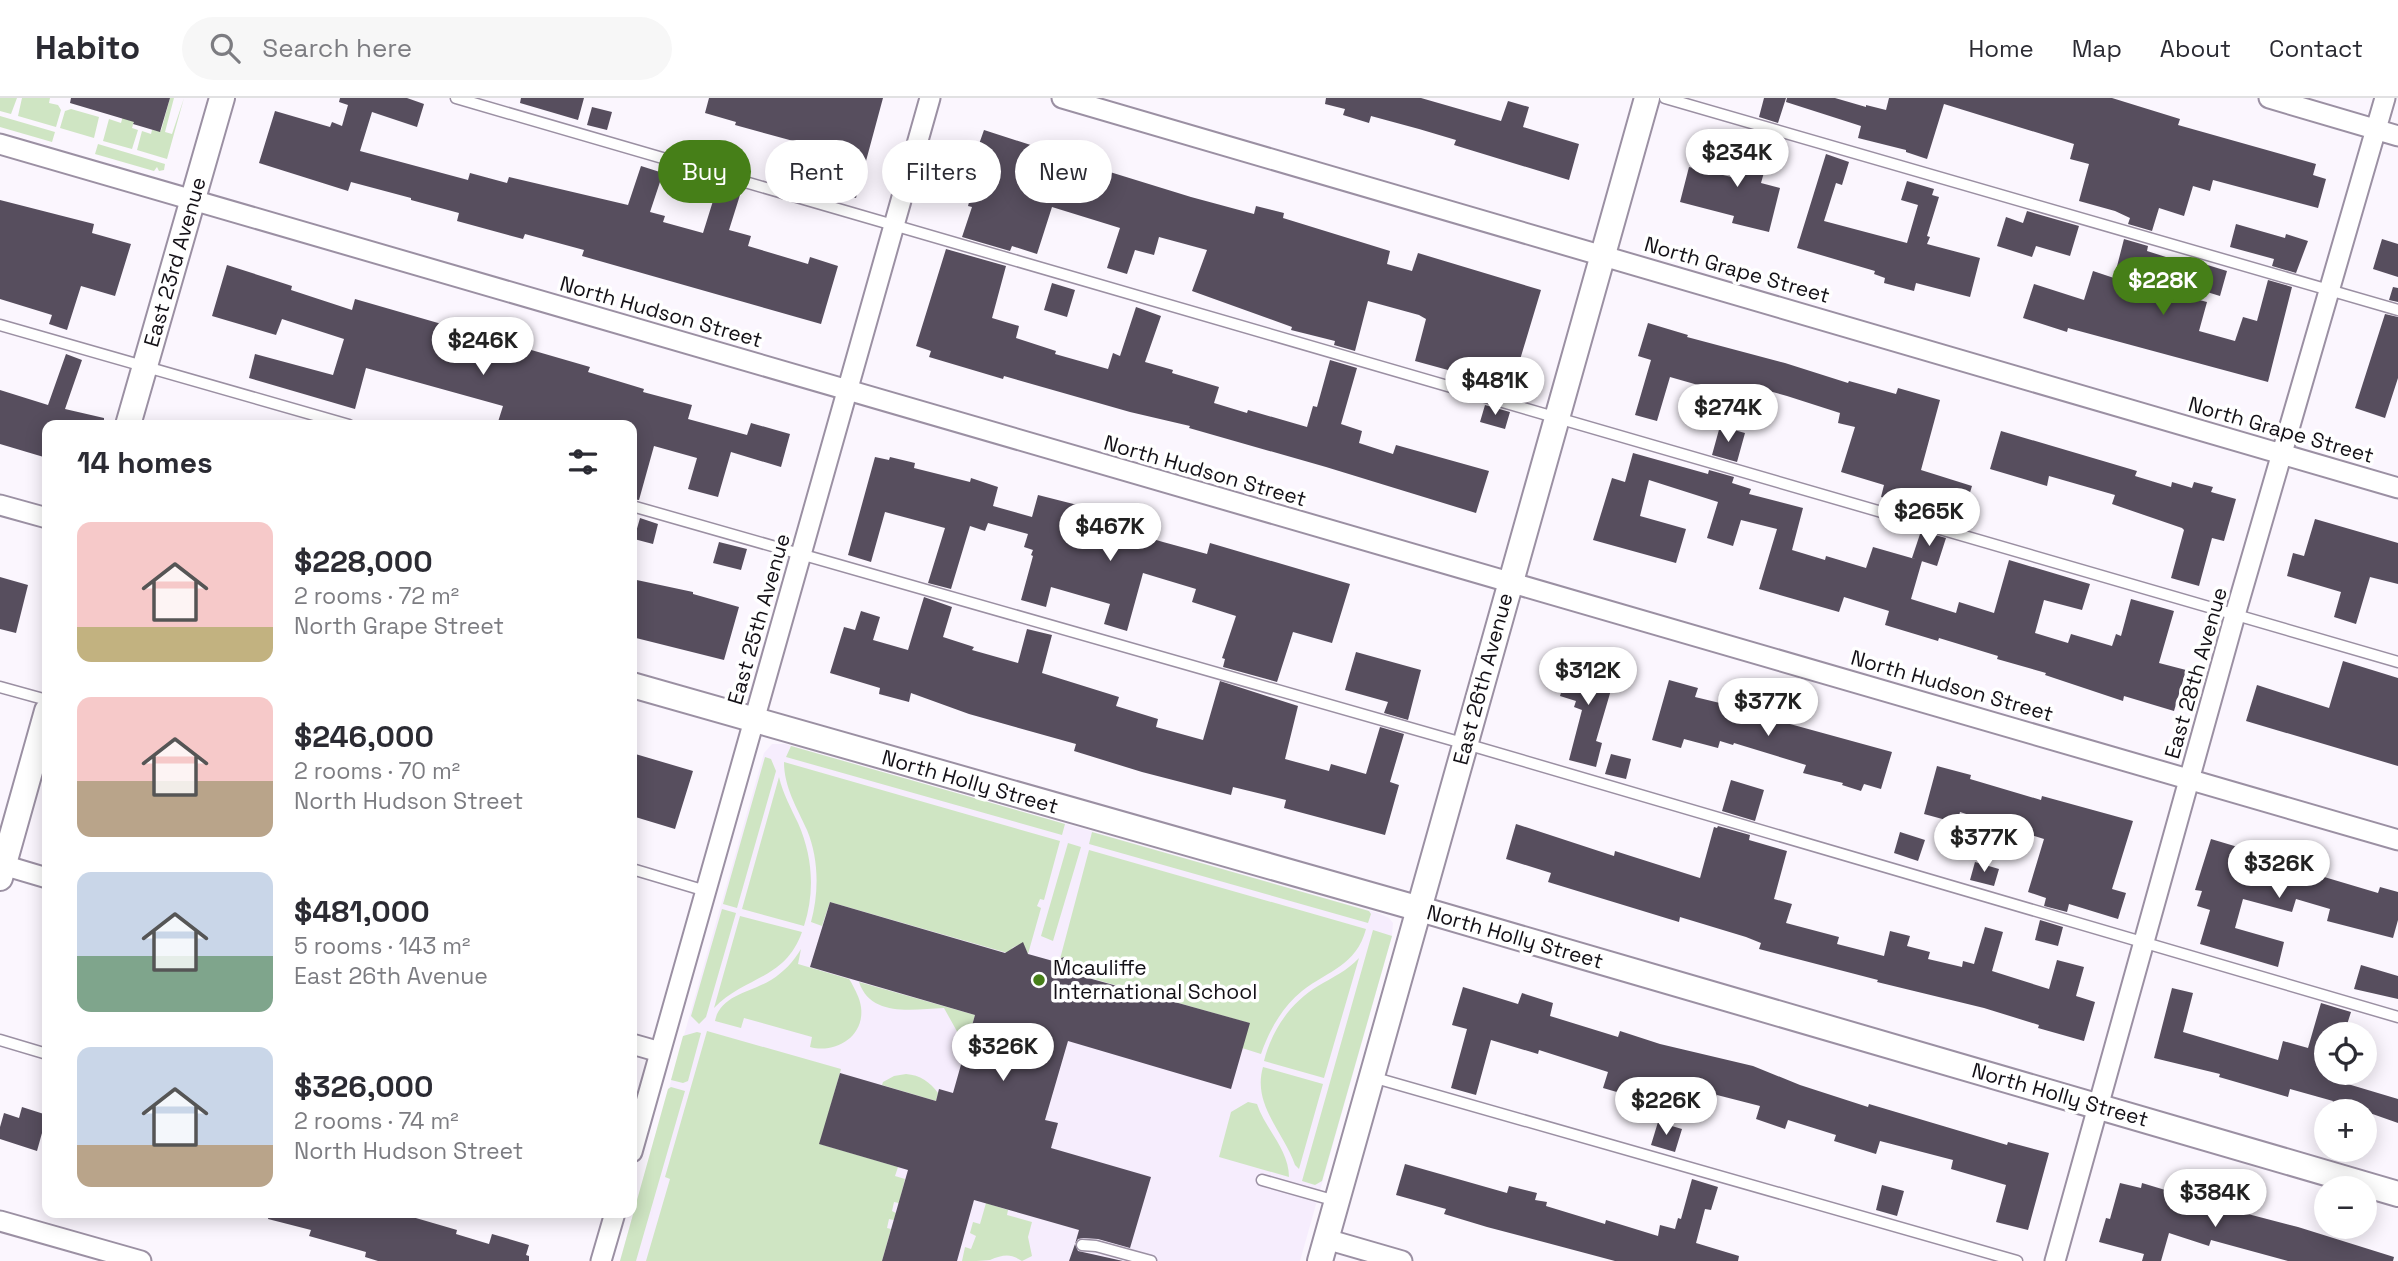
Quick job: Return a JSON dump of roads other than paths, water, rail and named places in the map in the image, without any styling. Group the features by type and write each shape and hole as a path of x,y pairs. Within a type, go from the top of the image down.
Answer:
{"street":[{"name":"East 23rd Avenue","path":"129,420 222,98"},
{"name":"East 25th Avenue","path":"637,1134 930,98"},
{"name":"North Grape Street","path":"1062,98 2398,488"},
{"name":"East 26th Avenue","path":"1323,1250 1647,98"},
{"path":"2269,98 2398,136"},
{"name":"East 28th Avenue","path":"2055,1261 2235,615 2385,98"},
{"name":"North Hudson Street","path":"0,144 2398,839"},
{"path":"0,505 42,518"},
{"name":"North Holly Street","path":"637,686 1420,909 2398,1194"},
{"path":"42,728 1,869 42,877"},
{"path":"637,1045 660,1052"},
{"path":"601,1261 610,1218"},
{"path":"0,1221 141,1261"},
{"path":"1323,1250 1402,1261"}],"lane":[{"path":"456,98 2398,662"},
{"path":"1665,98 2398,310"},
{"path":"0,325 331,420"},
{"path":"637,507 1466,744 2398,1017"},
{"path":"0,687 42,700"},
{"path":"637,870 706,891"},
{"path":"0,1040 42,1053"},
{"path":"1372,1077 2017,1261"},
{"path":"1262,1180 1337,1201"},
{"path":"1082,1245 1096,1245 1151,1261"}],"place":[{"name":"Mcauliffe International School","path":"1039,980"}]}
